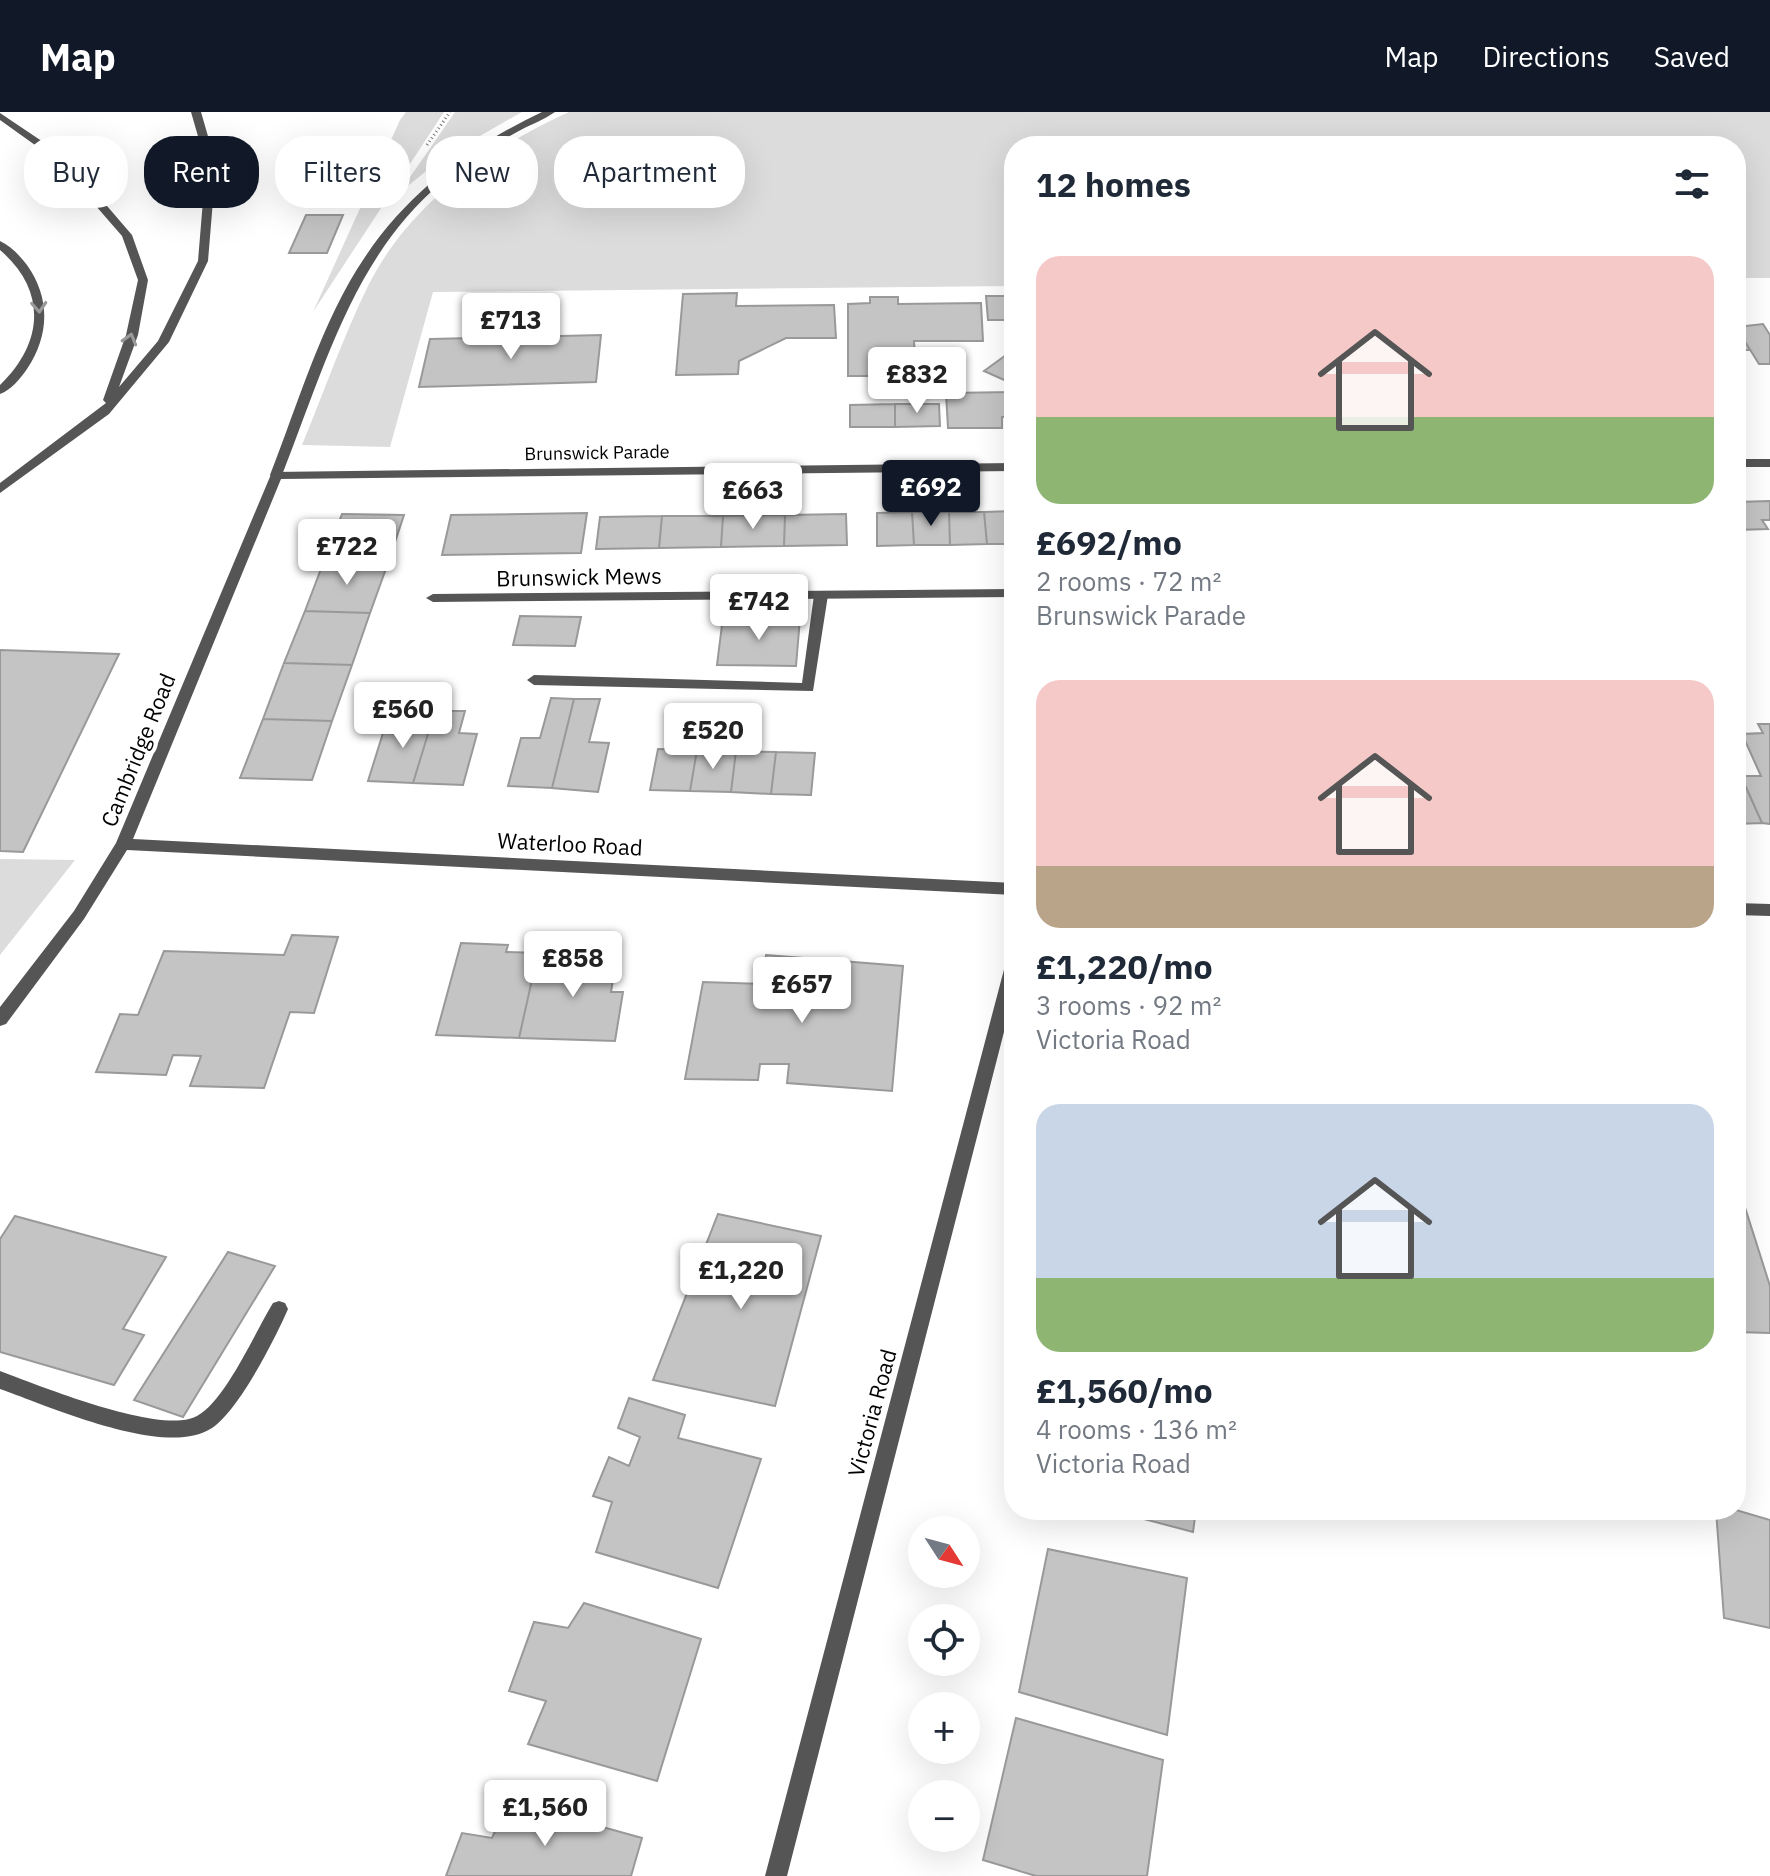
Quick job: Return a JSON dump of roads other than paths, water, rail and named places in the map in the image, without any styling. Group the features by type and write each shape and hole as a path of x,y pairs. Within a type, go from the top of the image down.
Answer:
{"street":[{"path":"0,489 105,412 163,342 203,261 211,164 196,112"},
{"name":"Cambridge Road","path":"0,1019 79,915 123,844 353,287 387,235 462,162 514,129 550,112"},
{"path":"0,116 60,158 127,235 143,280 132,335 105,412"},
{"path":"0,244 25,265 32,277 42,314 24,368 0,391"},
{"path":"1746,463 1770,463"},
{"name":"Brunswick Parade","path":"276,475 1004,467"},
{"name":"Brunswick Mews","path":"433,598 1004,593"},
{"path":"534,680 808,688 821,595"},
{"name":"Waterloo Road","path":"123,844 1004,888"},
{"path":"1746,909 1770,910"},
{"name":"Victoria Road","path":"776,1876 1004,1000"},
{"path":"0,1380 149,1429 179,1431 204,1423 224,1402 279,1309"}]}
